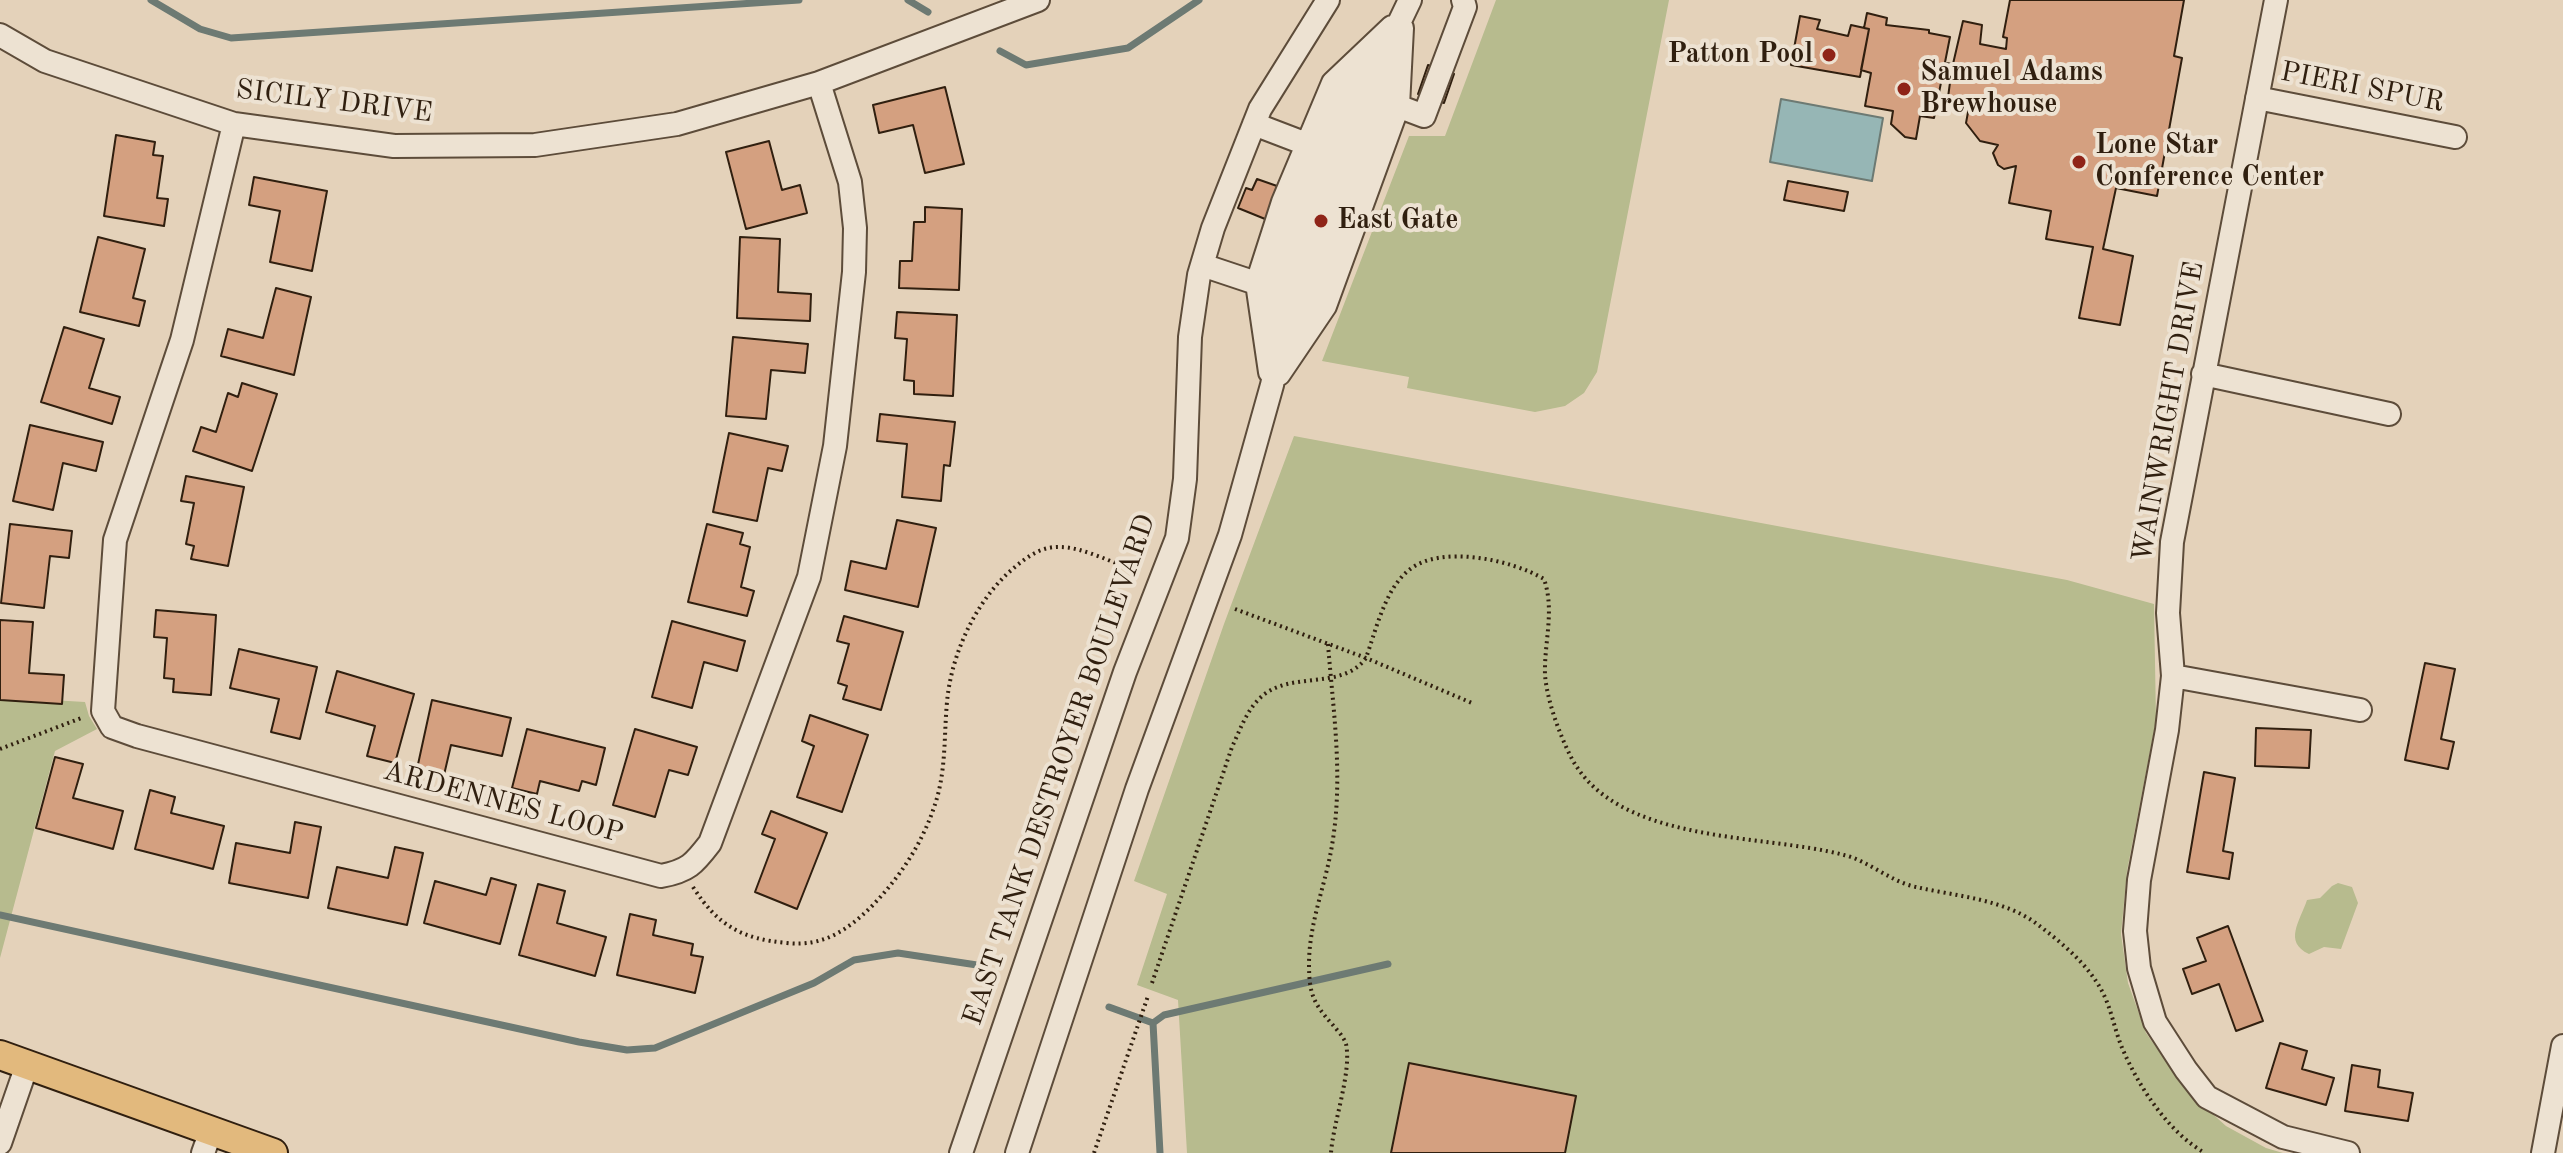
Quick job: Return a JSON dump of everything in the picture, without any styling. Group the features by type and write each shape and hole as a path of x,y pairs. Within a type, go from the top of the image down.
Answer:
{"main road":[{"path":"0,1055 207,1142 271,1153"}],"street":[{"name":"EAST TANK DESTROYER BOULEVARD","path":"961,1153 1125,672 1177,538 1185,479 1190,337 1202,265 1213,228 1260,109 1328,0"},
{"path":"1365,94 1424,116 1465,7 1463,0"},
{"name":"WAINWRIGHT DRIVE","path":"2276,0 2172,542 2168,613 2173,676 2167,730 2139,880 2135,931 2139,968 2155,1022 2207,1097 2283,1137 2348,1153"},
{"name":"SICILY DRIVE","path":"0,35 45,61 234,124 394,146 535,145 677,124 819,83 1035,1"},
{"path":"1017,1153 1137,789 1230,535 1272,385 1291,295 1365,94 1406,8"},
{"path":"1272,385 1291,295 1365,94 1406,8"},
{"path":"1272,385 1291,295 1283,202 1341,157 1365,94 1406,8"},
{"path":"683,872 710,843 809,577 835,446 854,272 855,228 850,182 819,83"},
{"name":"PIERI SPUR","path":"2257,98 2455,137"},
{"path":"103,711 115,540 182,340 234,124"},
{"path":"1254,124 1341,157"},
{"path":"1202,265 1291,295"},
{"path":"2203,374 2389,414"},
{"path":"2173,676 2360,710"},
{"name":"ARDENNES LOOP","path":"103,711 112,727 137,736 661,876 683,872"},
{"path":"2543,1153 2563,1046"},
{"path":"0,1143 27,1065"}],"path":[{"path":"683,872 702,901 742,935 756,940 792,944 818,941 843,931 880,897 921,839 942,777 947,701 960,648 973,619 1004,577 1024,558 1059,546 1135,571"},
{"path":"1152,983 1232,747 1247,713 1261,696 1278,686 1330,678 1360,667 1394,589 1409,570 1435,557 1498,562 1524,567 1544,579 1550,596 1545,676 1570,756 1585,780 1613,802 1655,822 1846,855 1912,887 1950,893 2001,907 2033,920 2073,952 2103,993 2122,1049 2139,1084 2158,1110 2205,1153"},
{"path":"1235,609 1366,658 1472,703"},
{"path":"1328,644 1338,761 1337,794 1333,841 1310,935 1309,991 1346,1042 1346,1063 1331,1153"},
{"path":"0,749 103,711"},
{"path":"1094,1153 1148,996"}],"green space":[{"path":"1496,0 1669,0 1597,372 1584,393 1565,406 1535,412 1407,388 1409,377 1322,361 1409,136 1445,136"},
{"path":"1294,436 2067,580 2154,604 2156,720 2127,871 2121,934 2128,983 2146,1033 2187,1091 2226,1126 2266,1148 2283,1153 1187,1153 1178,1000 1137,985 1167,894 1134,881"},
{"path":"0,697 85,702 97,729 55,751 0,958"},
{"path":"2338,883 2352,887 2358,903 2341,949 2324,947 2309,954 2301,949 2295,937 2307,900 2320,898"}],"water":[{"path":"1781,99 1883,118 1872,181 1770,162"}],"building":[{"name":"Lone Star Conference Center","path":"2010,0 2184,0 2174,56 2182,58 2157,196 2116,188 2103,249 2133,256 2120,325 2079,318 2093,247 2046,239 2051,211 2009,203 2016,166 2004,169 1998,165 1993,153 1998,145 1980,141 1966,123 1971,96 1966,109 1947,105 1951,75 1943,73 1946,63 1953,64 1963,21 1982,25 1980,44 2006,49 2007,38 2003,37"},
{"name":"Samuel Adams Brewhouse","path":"1867,13 1887,18 1886,25 1929,30 1929,33 1950,37 1934,118 1920,116 1916,139 1905,137 1891,124 1893,111 1865,106 1871,73 1861,70 1869,29 1864,28"},
{"name":"Patton Pool","path":"1800,16 1820,20 1817,29 1848,36 1851,25 1869,29 1860,77 1791,65"},
{"path":"1428,65 1454,74 1444,103 1418,94"},
{"path":"945,87 964,164 925,173 913,125 879,133 873,105"},
{"path":"116,135 155,142 153,155 163,156 157,198 168,199 164,226 104,216"},
{"path":"769,141 782,190 800,185 807,213 746,229 726,152"},
{"path":"254,177 327,191 312,271 270,262 280,211 249,205"},
{"path":"1257,179 1277,186 1270,221 1238,208 1246,188 1252,190"},
{"path":"1788,181 1848,192 1844,211 1784,200"},
{"path":"925,207 962,209 959,290 899,288 900,261 912,261 914,222 925,222"},
{"path":"98,237 145,249 133,298 145,301 139,326 80,312"},
{"path":"740,237 780,239 778,292 811,294 810,321 737,318"},
{"path":"276,288 311,297 294,375 221,356 228,329 263,338"},
{"path":"897,312 957,315 953,396 914,394 914,381 904,380 907,339 895,338"},
{"path":"64,327 104,339 89,388 120,397 112,424 41,402"},
{"path":"733,337 808,344 805,373 771,370 766,419 726,416"},
{"path":"242,383 277,394 252,471 193,451 201,427 216,432 228,393 238,397"},
{"path":"880,414 955,422 950,466 944,465 941,501 902,497 907,444 877,441"},
{"path":"30,425 103,442 96,471 63,463 53,510 13,501"},
{"path":"729,433 788,446 782,471 768,468 757,521 713,512"},
{"path":"186,476 244,487 228,566 191,559 194,546 186,544 194,503 181,501"},
{"path":"897,520 936,528 918,607 845,590 851,561 886,569"},
{"path":"10,524 72,531 69,558 50,556 44,608 1,603"},
{"path":"707,524 743,533 740,544 750,547 741,587 754,591 747,616 688,602"},
{"path":"156,610 216,615 211,695 173,692 174,679 164,678 167,638 154,637"},
{"path":"844,616 903,632 881,710 843,699 847,686 838,683 849,644 837,641"},
{"path":"0,620 33,622 29,673 64,675 62,704 0,700"},
{"path":"672,621 745,641 737,671 704,662 692,708 652,697"},
{"path":"239,649 317,667 300,739 271,732 279,699 230,688"},
{"path":"2425,663 2455,669 2441,739 2454,742 2448,769 2405,760"},
{"path":"337,671 414,694 395,763 367,756 375,726 326,712"},
{"path":"432,700 511,718 502,756 451,745 444,775 417,769"},
{"path":"810,715 868,735 842,812 797,797 814,746 802,741"},
{"path":"2256,728 2311,730 2309,768 2255,766"},
{"path":"527,729 605,748 596,785 582,781 579,791 540,781 537,794 512,788"},
{"path":"635,729 697,747 688,775 669,770 655,817 613,805"},
{"path":"55,757 83,764 73,798 123,811 113,849 36,828"},
{"path":"2204,772 2235,778 2223,851 2233,853 2229,879 2187,872"},
{"path":"150,790 175,797 171,813 224,826 213,869 135,849"},
{"path":"771,811 827,833 797,909 755,892 775,839 762,834"},
{"path":"295,822 321,827 308,898 229,883 236,843 290,853"},
{"path":"395,847 423,853 407,925 328,908 337,867 388,878"},
{"path":"491,878 516,885 500,944 424,923 435,881 486,895"},
{"path":"538,884 565,891 557,923 606,937 595,976 519,955"},
{"path":"630,914 656,920 653,935 693,944 691,955 703,957 695,993 617,975"},
{"path":"2228,926 2263,1021 2236,1031 2219,984 2192,994 2183,969 2206,961 2197,938"},
{"path":"2280,1043 2307,1051 2302,1069 2334,1078 2326,1105 2266,1088"},
{"path":"1409,1063 1576,1096 1565,1153 1391,1153"},
{"path":"2352,1065 2380,1070 2378,1087 2413,1093 2408,1121 2345,1111"}],"waterway":[{"path":"151,0 200,29 231,38 799,0"},
{"path":"908,0 928,12"},
{"path":"1000,51 1026,65 1128,48 1199,0"},
{"path":"0,915 627,1050 655,1048 814,983 854,960 898,953 977,965"},
{"path":"1153,1023 1164,1015 1388,964"},
{"path":"1109,1007 1153,1023 1160,1153"}],"place":[{"name":"Patton Pool","path":"1829,55"},
{"name":"Samuel Adams Brewhouse","path":"1904,89"},
{"name":"Lone Star Conference Center","path":"2079,162"},
{"name":"East Gate","path":"1321,221"}]}
